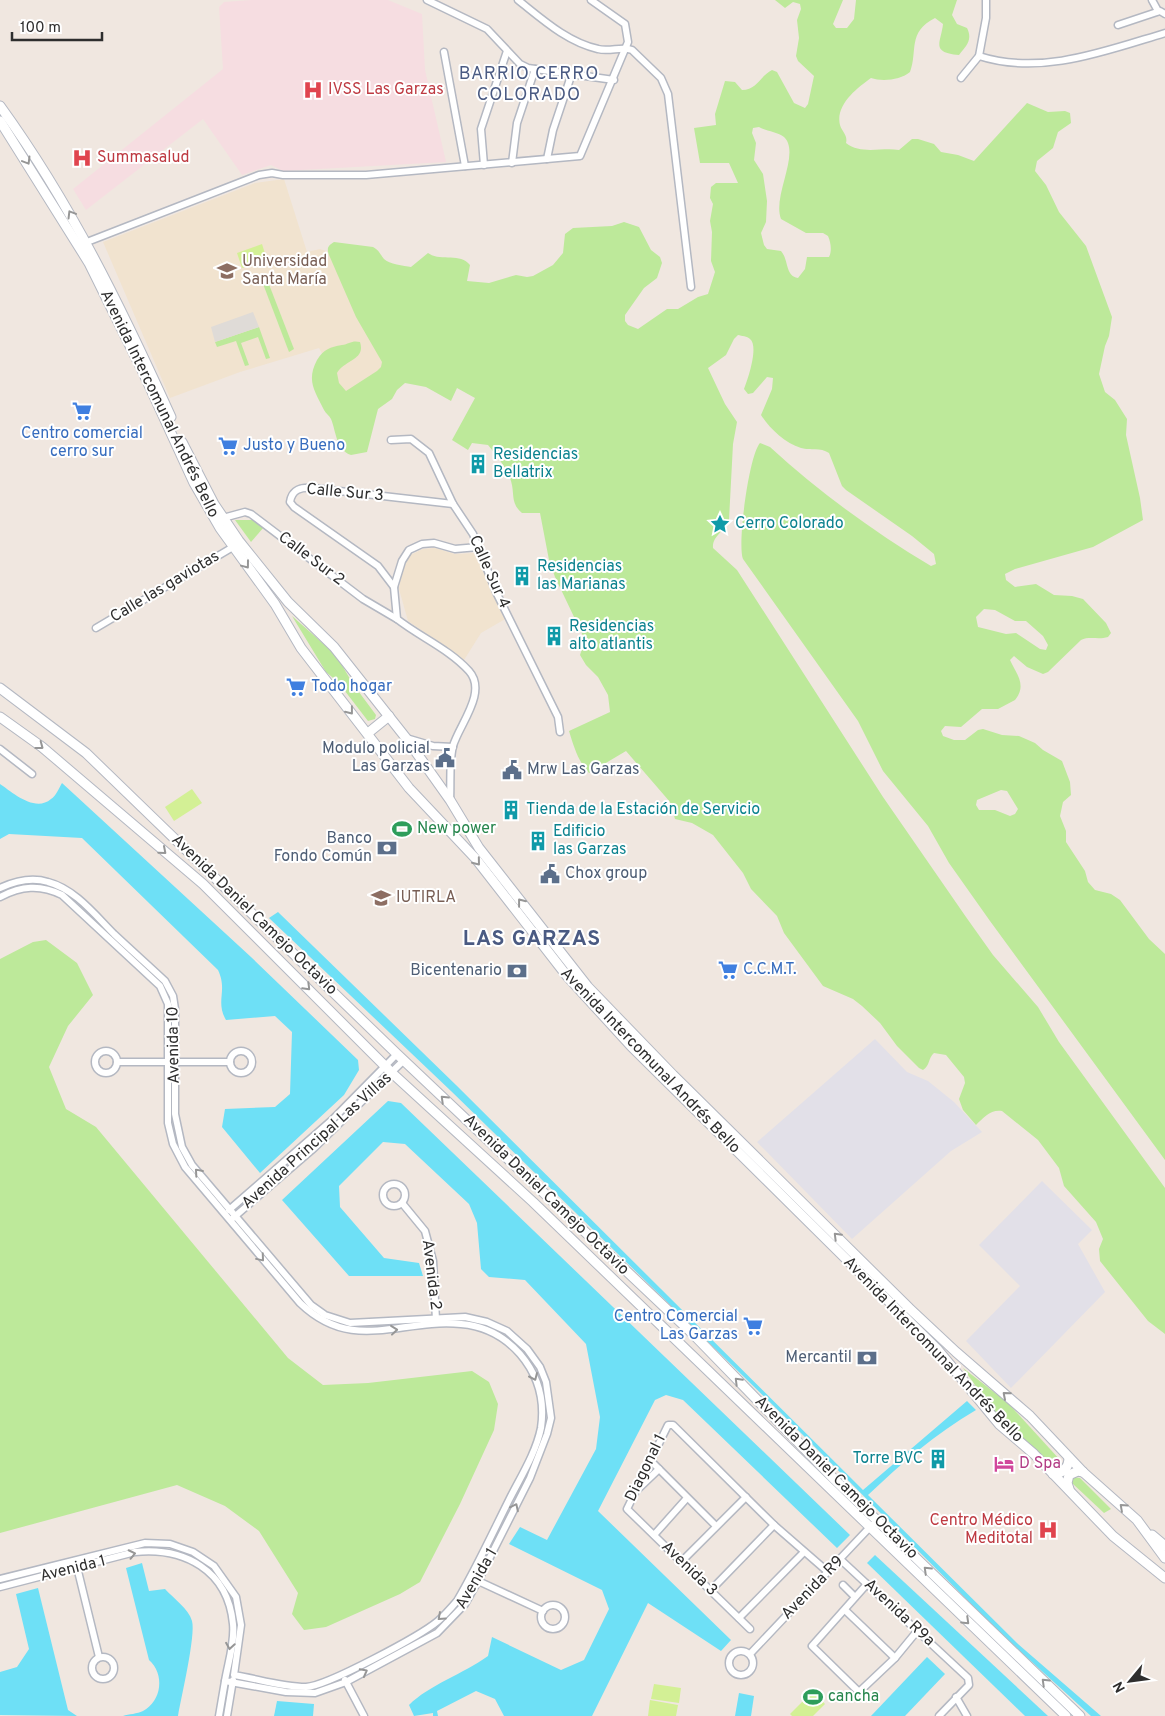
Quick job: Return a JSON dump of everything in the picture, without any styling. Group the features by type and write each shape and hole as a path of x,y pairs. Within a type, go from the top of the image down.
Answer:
{"main road":[{"name":"Avenida Intercomunal Andrés Bello","path":"0,106 41,164 87,242 184,447 223,518 279,592 334,647 389,716 450,800 479,848 551,942 600,1000 909,1308 1030,1416 1069,1458 1137,1520 1165,1558"},
{"name":"Avenida Intercomunal Andrés Bello","path":"0,120 89,263 142,370 194,483 233,547 275,604 301,648 409,788 476,859 586,998 735,1151 925,1337 954,1368 983,1407 1054,1474 1125,1546 1165,1578"},
{"name":"Avenida Daniel Camejo Octavio","path":"0,688 86,753 401,1057 693,1334 873,1524 1066,1716"},
{"path":"368,733 389,716"},
{"name":"Avenida Daniel Camejo Octavio","path":"0,717 42,747 203,884 389,1069 540,1208 873,1524 1080,1716"},
{"path":"1054,1474 1060,1473 1065,1469 1069,1458"},
{"path":"1069,1489 1067,1483 1069,1475 1078,1471 1084,1472"},
{"path":"1137,1520 1165,1546"}],"street":[{"path":"427,0 487,29 520,64 535,69 614,80"},
{"path":"518,0 560,32 579,42 598,49 615,51 627,48 637,53 661,78 668,94 691,287"},
{"path":"87,242 259,175 272,173 283,175 366,175 576,158 584,152 627,48 628,34 625,24 591,0"},
{"path":"961,78 979,56 984,37 986,0"},
{"path":"1152,0 1158,11 1165,14"},
{"path":"1118,25 1158,11"},
{"path":"979,56 1002,63 1036,65 1074,58 1165,33"},
{"path":"484,165 481,129 507,51"},
{"path":"444,52 465,166"},
{"path":"512,163 518,123 535,69"},
{"path":"547,159 553,130 572,73"},
{"name":"Calle Sur 4","path":"391,440 411,439 430,453 453,504 473,534 497,594 558,717 560,732"},
{"name":"Calle Sur 3","path":"394,587 378,566 294,507 290,502 295,491 301,487 453,504"},
{"name":"Calle Sur 2","path":"223,518 245,512 251,514 363,599 430,640 472,676 475,690 472,702 453,747"},
{"path":"397,619 394,587 402,561 409,550 422,544 434,543 455,549 478,547"},
{"name":"Calle las gaviotas","path":"96,628 233,547"},
{"path":"406,738 433,746 453,747 450,800"},
{"path":"0,749 32,774"},
{"name":"Avenida 10","path":"0,888 19,881 47,881 68,891 93,918"},
{"name":"Avenida 10","path":"0,897 22,888 45,888 62,894 93,918 165,981 170,989 175,1009 168,1123 172,1144 181,1160 230,1221"},
{"name":"Avenida Principal Las Villas","path":"230,1221 314,1148 401,1057"},
{"name":"Avenida 10","path":"172,1061 176,1123 182,1147 187,1156 236,1216"},
{"path":"117,1062 230,1062"},
{"name":"Avenida Principal Las Villas","path":"224,1214 389,1069"},
{"path":"181,1160 187,1156"},
{"name":"Avenida 2","path":"402,1203 425,1231 432,1261 437,1325"},
{"name":"Avenida 1","path":"0,1579 147,1551 182,1555 209,1573 226,1599 233,1626 225,1681 315,1693 346,1682 437,1632 465,1604 530,1478 547,1434 550,1418 546,1382 540,1368 527,1349 507,1332 487,1322 465,1317 436,1317 350,1324 325,1315 311,1304 236,1216"},
{"name":"Avenida 1","path":"0,1587 152,1543 170,1544 193,1552 214,1566 236,1597 240,1614 240,1635 234,1675 287,1689 315,1686 342,1675 420,1634 440,1620 457,1602 536,1445 542,1413 538,1383 524,1358 501,1336 467,1325 437,1325 366,1332 346,1330 320,1320 300,1303 230,1221"},
{"name":"Diagonal 1","path":"627,1510 667,1426 673,1425 746,1497"},
{"path":"650,1460 716,1526"},
{"path":"633,1494 659,1469"},
{"path":"681,1562 746,1497 774,1525 828,1572"},
{"path":"654,1535 687,1498"},
{"name":"Avenida 3","path":"627,1510 750,1629"},
{"path":"498,1522 506,1526"},
{"name":"Avenida R9","path":"750,1654 873,1524"},
{"path":"711,1590 774,1525"},
{"path":"739,1618 804,1552"},
{"name":"Avenida R9a","path":"840,1560 968,1678 969,1685 956,1697"},
{"path":"76,1564 99,1657"},
{"path":"209,1573 214,1566"},
{"path":"470,1577 543,1611"},
{"path":"867,1584 813,1644 813,1648 862,1692 895,1658 918,1630"},
{"path":"843,1585 855,1597"},
{"path":"845,1610 895,1658"},
{"path":"226,1673 234,1675 227,1716"},
{"path":"342,1675 364,1716"},
{"path":"218,1716 225,1681"},
{"path":"939,1716 956,1697 967,1716"}],"shaded area":[{"name":"IVSS Las Garzas","path":"251,0 388,0 422,14 425,70 446,162 283,171 271,165 242,175 203,119 86,210 73,189 223,69 219,7 224,2"},
{"name":"Universidad Santa María","path":"284,179 307,252 320,249 329,252 393,369 343,393 319,348 240,372 170,398 103,242 255,183"},
{"path":"253,312 259,327 215,342 211,327"},
{"path":"435,548 455,554 475,553 507,618 481,633 464,660 408,621 399,589 402,565 410,555 423,549"},
{"path":"875,1039 907,1072 928,1081 954,1102 982,1132 951,1151 852,1239 757,1142"},
{"path":"1042,1181 1092,1230 1078,1244 1105,1292 1011,1388 966,1341 1020,1286 979,1245"}],"green space":[{"path":"775,0 843,0 833,24 836,28 847,28 854,19 856,0 957,0 952,15 957,24 967,28 969,32 968,43 964,49 959,55 944,52 939,46 943,24 935,18 926,23 920,29 915,42 910,72 902,77 891,80 871,78 854,92 844,104 839,118 840,125 846,136 846,143 852,147 865,150 899,150 912,139 918,139 934,144 941,152 958,155 974,161 1027,103 1048,112 1065,111 1070,113 1071,123 1058,132 1053,148 1037,161 1035,171 1046,185 1059,212 1086,246 1112,317 1099,374 1105,392 1115,400 1127,419 1126,435 1143,520 1093,547 1015,569 1005,574 1006,580 1015,587 1036,584 1054,595 1083,599 1106,623 1111,633 1105,638 1081,640 1048,672 1043,674 1027,667 1014,656 1010,660 1021,685 1019,695 1015,700 998,709 982,709 961,727 945,726 941,731 943,736 954,740 965,740 978,730 983,729 1002,735 1019,736 1035,743 1062,761 1070,782 1071,795 1063,802 1060,816 1066,831 1066,842 1085,871 1088,882 1095,890 1111,894 1120,900 1149,939 1165,954 1165,1160 990,921 949,863 928,826 883,771 858,721 743,559 742,537 745,500 752,464 760,443 770,447 808,480 868,525 931,566 936,564 934,554 842,486 829,453 822,450 805,449 795,446 778,435 769,425 761,415 772,389 773,378 767,377 753,393 748,394 744,389 752,363 753,348 750,339 738,335 726,355 708,368 725,404 737,422 733,444 729,520 715,540 713,548 737,570 883,797 966,917 993,955 1038,1007 1059,1042 1165,1188 1165,1334 1148,1321 1100,1261 1099,1249 1103,1239 1096,1222 1064,1186 1059,1168 1038,1140 1002,1111 994,1111 976,1125 963,1110 959,1099 965,1083 964,1077 946,1055 934,1053 923,1070 919,1068 897,1046 880,1023 862,1006 853,999 823,986 784,933 777,916 751,889 743,873 713,835 692,823 675,819 670,802 626,751 589,773 582,764 569,731 610,712 608,695 598,677 586,665 580,655 585,640 555,577 549,560 540,513 522,513 518,509 514,502 509,476 488,445 472,443 468,450 452,440 475,398 457,388 451,401 426,387 405,383 397,390 392,399 378,409 367,452 351,455 346,453 339,445 331,419 324,410 313,386 312,374 317,360 322,353 331,348 360,342 360,353 337,373 339,383 346,391 377,371 381,367 382,362 356,317 329,255 328,248 334,242 373,247 386,261 411,267 428,253 438,257 461,259 470,265 467,281 489,283 516,275 533,276 553,265 563,253 565,234 573,228 612,226 624,222 639,227 651,250 660,257 662,263 657,278 644,288 625,315 625,321 628,325 638,329 667,309 678,309 698,297 708,294 715,272 711,261 712,232 710,221 713,204 710,198 711,187 716,183 738,183 729,163 700,163 694,128 716,125 715,114 725,81 735,82 742,90 747,89 755,85 772,70 777,72 794,103 805,108 808,104 814,76 798,61 796,56 799,38 797,20 801,9 800,4 793,2 785,8","holes":["759,127 781,135 788,144 788,164 780,199 779,210 781,219 806,233 823,233 828,236 830,241 831,250 829,257 807,257 805,269 798,278 794,277 789,271 781,251 767,249 764,245 761,233 766,222 767,201 763,174 754,160 756,143 752,133 753,128","984,609 995,610 1015,621 1026,621 1043,636 1048,645 1046,650 1040,649 1016,633 1006,634 978,627 976,617","1001,790 1007,791 1018,809 1015,814 1010,816 995,810 979,810 976,805 977,800"]},
{"path":"262,244 267,260 242,268 237,253"},
{"path":"265,274 294,349 289,352 260,276"},
{"path":"259,327 270,358 266,359 258,337 241,343 249,365 245,366 236,341 217,347 215,342"},
{"path":"235,520 253,520 264,527 251,542"},
{"path":"292,616 336,655 353,684 376,715 375,719 368,721 338,682 326,672"},
{"path":"192,789 202,803 174,821 165,807"},
{"path":"46,940 77,963 93,995 68,1026 49,1067 66,1109 96,1127 288,1358 323,1385 368,1383 472,1371 489,1382 498,1404 494,1430 460,1504 420,1582 400,1594 326,1627 304,1630 292,1614 298,1593 259,1531 225,1506 177,1485 0,1533 0,959 33,942"},
{"path":"963,1368 1008,1403 1061,1461 1054,1466 994,1412"},
{"path":"1073,1477 1080,1478 1111,1509 1104,1513 1072,1483"},
{"path":"654,1684 681,1688 679,1703 651,1699"},
{"name":"cancha","path":"813,1691 825,1704 813,1716 792,1716 790,1714"},
{"path":"650,1700 678,1705 676,1716 648,1716"}],"water":[{"path":"62,783 251,957 358,1060 359,1070 344,1095 260,1173 222,1127 225,1109 275,1107 290,1094 292,1032 275,1016 226,1020 222,1007 222,984 218,970 82,838 9,834 0,839 0,784 24,800 38,804 45,803 53,798"},
{"path":"278,912 456,1085 863,1490 967,1401 976,1410 919,1450 868,1495 1018,1644 1101,1716 1091,1716 998,1631 788,1420 451,1091 269,918"},
{"path":"388,1101 401,1103 850,1535 837,1548 683,1400 666,1395 655,1400 598,1511 731,1640 721,1651 648,1603 592,1716 504,1716 495,1699 476,1691 437,1711 438,1716 433,1716 433,1713 414,1716 409,1705 426,1691 488,1656 492,1637 561,1670 584,1660 609,1609 602,1590 509,1544 520,1527 547,1540 596,1449 600,1417 586,1344 525,1280 489,1277 481,1269 477,1223 469,1204 405,1144 383,1142 339,1186 340,1207 384,1258 419,1263 423,1276 349,1276 282,1200"},
{"path":"875,1555 1048,1716 1025,1716 867,1563"},
{"path":"142,1563 149,1591 165,1589 184,1608 192,1621 192,1639 178,1716 123,1716 141,1712 149,1707 154,1701 159,1687 157,1672 149,1660 126,1568"},
{"path":"38,1588 68,1710 77,1716 0,1715 0,1672 17,1667 29,1649 16,1594"},
{"path":"927,1657 945,1674 905,1716 871,1716"},
{"path":"739,1693 754,1696 751,1716 735,1716"},
{"path":"277,1701 314,1704 313,1716 274,1716"}],"place":[{"name":"IVSS Las Garzas","path":"313,90"},
{"name":"Summasalud","path":"82,158"},
{"name":"Universidad Santa María","path":"227,271"},
{"name":"Centro comercial cerro sur","path":"82,411"},
{"name":"Justo y Bueno","path":"228,446"},
{"name":"Residencias Bellatrix","path":"478,464"},
{"name":"Cerro Colorado","path":"720,524"},
{"name":"Residencias las Marianas","path":"522,576"},
{"name":"Residencias alto atlantis","path":"554,636"},
{"name":"Todo hogar","path":"296,687"},
{"name":"Modulo policial Las Garzas","path":"445,758"},
{"name":"Mrw Las Garzas","path":"512,770"},
{"name":"Tienda de la Estación de Servicio","path":"511,810"},
{"name":"New power","path":"402,829"},
{"name":"Edificio las Garzas","path":"538,841"},
{"name":"Banco Fondo Común","path":"387,848"},
{"name":"Chox group","path":"550,874"},
{"name":"IUTIRLA","path":"381,898"},
{"name":"C.C.M.T.","path":"728,970"},
{"name":"Bicentenario","path":"517,971"},
{"name":"Centro Comercial Las Garzas","path":"753,1326"},
{"name":"Mercantil","path":"867,1358"},
{"name":"Torre BVC","path":"938,1459"},
{"name":"D Spa","path":"1004,1464"},
{"name":"Centro Médico Meditotal","path":"1048,1530"},
{"name":"cancha","path":"813,1697"}],"district":[{"name":"BARRIO CERRO COLORADO","path":"529,84"},
{"name":"LAS GARZAS","path":"532,939"}]}
